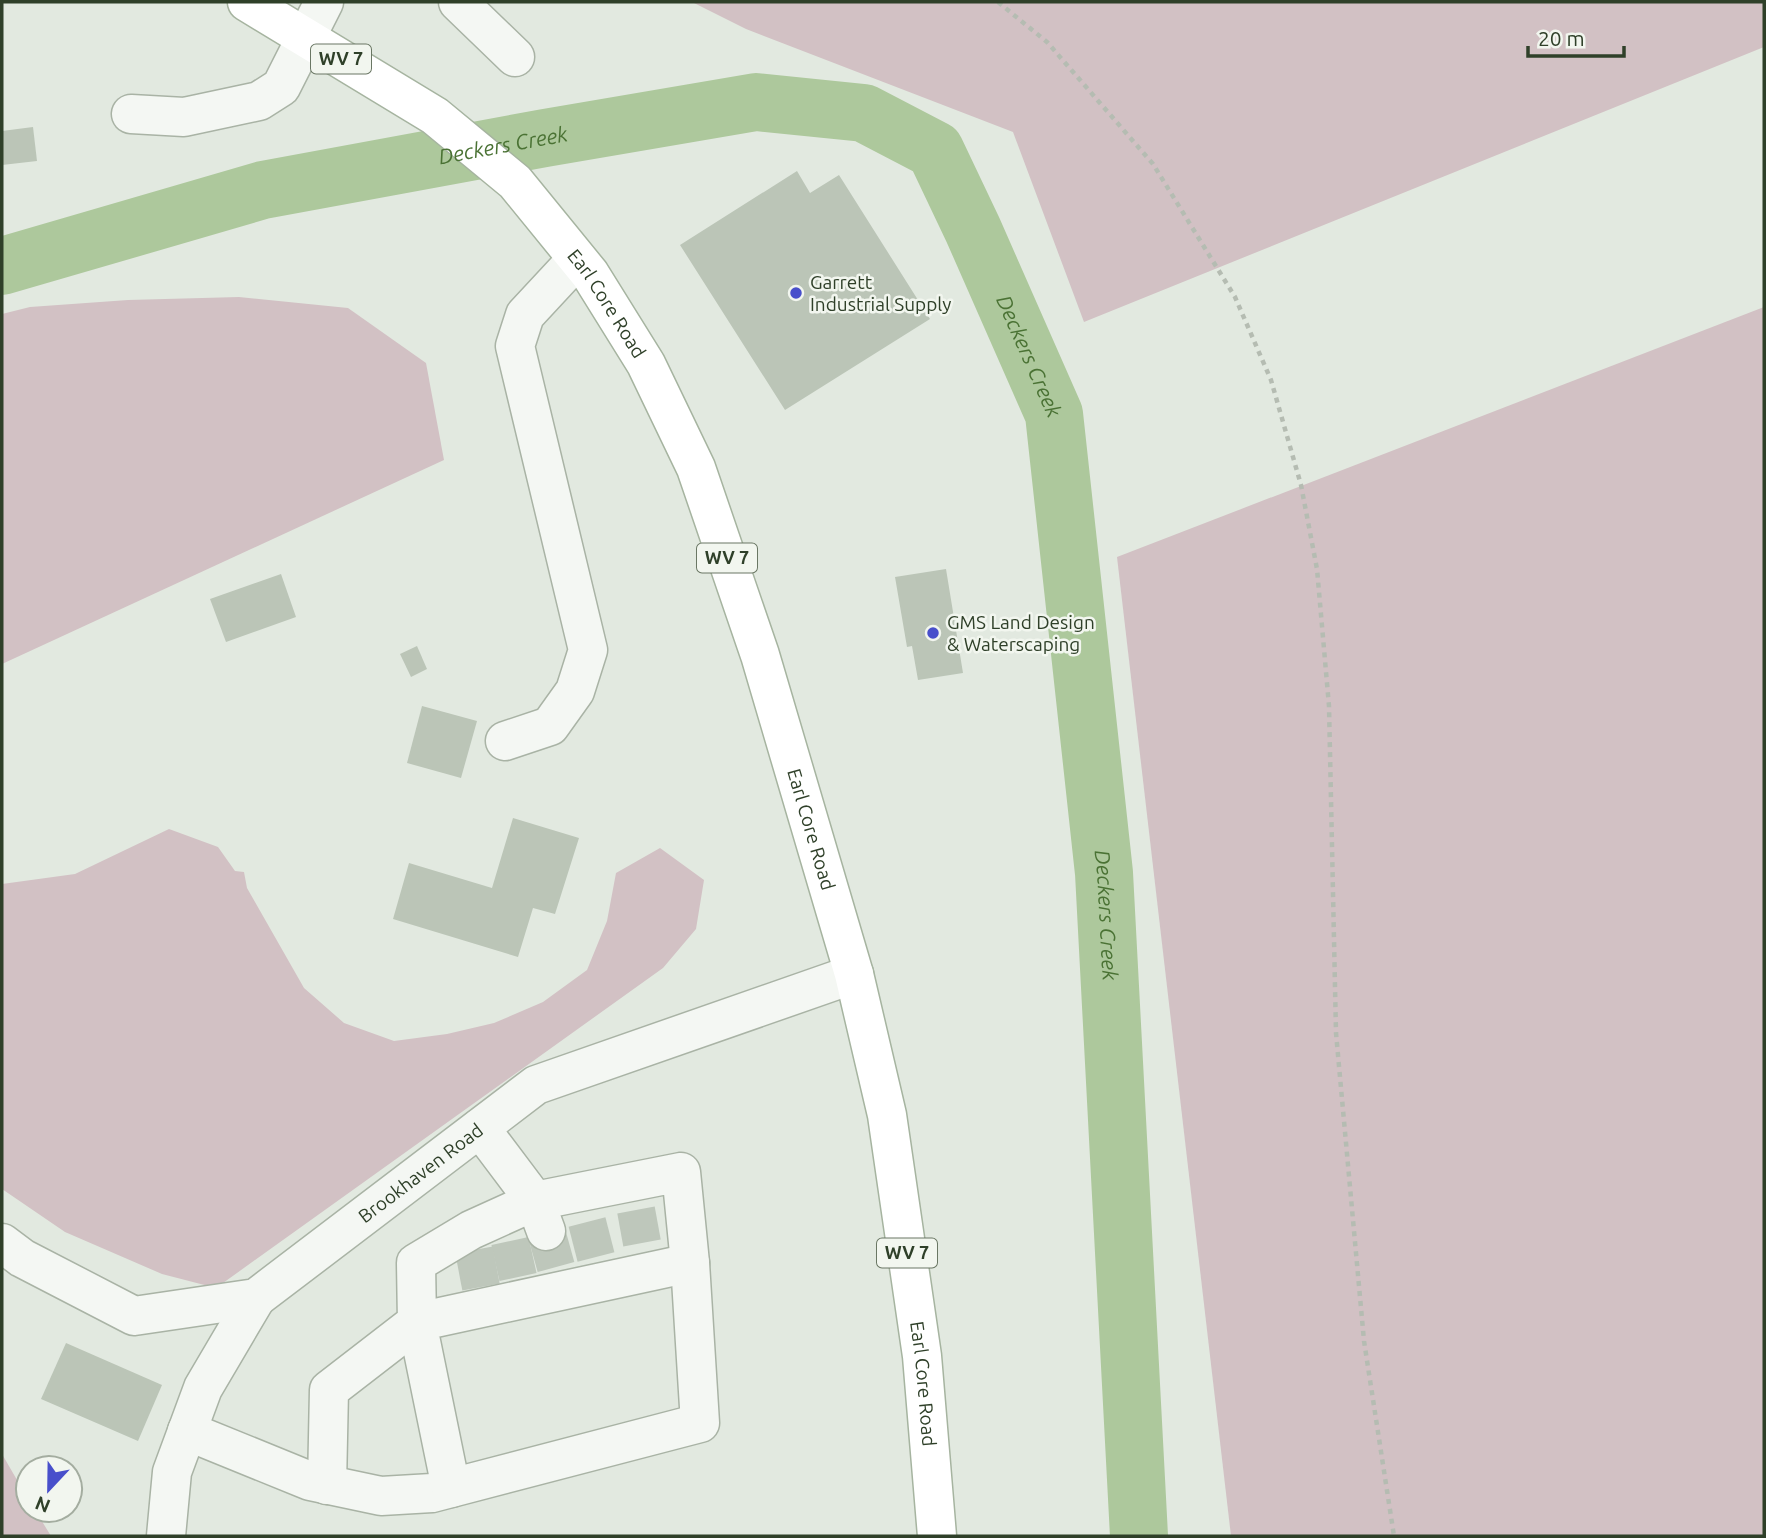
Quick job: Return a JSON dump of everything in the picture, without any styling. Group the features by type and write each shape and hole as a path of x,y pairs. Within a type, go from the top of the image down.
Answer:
{"main road":[{"name":"WV 7","path":"247,2 305,37"},
{"name":"Earl Core Road","path":"305,37 435,116 515,182 590,274 646,363 696,468 760,656 854,974 887,1115 922,1356 937,1536"}],"street":[{"path":"131,114 184,117 259,101 281,87 324,2"},
{"path":"458,2 516,57"},
{"path":"505,741 550,726 575,691 588,650 515,346 525,316 577,259"},
{"name":"Brookhaven Road","path":"2,1243 22,1258 134,1316 256,1298 536,1085 854,974"},
{"path":"480,1128 514,1258"},
{"path":"187,1431 310,1481 382,1496 432,1493 700,1423 690,1263 681,1172 639,1227 514,1258 416,1263 417,1322 451,1488"},
{"path":"327,1485 329,1390 417,1322 514,1258 639,1227 690,1263"},
{"path":"166,1536 172,1472 203,1388 256,1298"}],"path":[{"path":"998,2 1047,42 1153,164 1235,297 1271,380 1301,485 1317,569 1329,706 1336,1033 1364,1341 1394,1536"}],"shaded area":[{"path":"692,2 1764,2 1764,47 1084,322 1013,132 746,29"},
{"path":"239,297 348,308 426,363 444,460 2,664 2,314 30,307 128,300"},
{"path":"1764,307 1764,1536 1231,1536 1117,557"},
{"path":"169,829 218,847 235,871 244,872 247,888 304,988 344,1023 394,1041 447,1034 494,1023 543,1002 587,970 607,921 616,873 660,848 704,880 696,929 663,968 216,1288 162,1274 65,1232 2,1189 2,884 75,874"},
{"path":"2,1454 14,1475 14,1524 44,1524 51,1536 2,1536"}],"building":[{"path":"33,127 37,161 2,165 2,131"},
{"path":"797,171 810,193 839,175 930,319 785,410 680,245"},
{"path":"946,569 963,673 918,680 912,646 907,647 895,577"},
{"path":"281,574 296,617 226,642 210,599"},
{"path":"417,646 427,669 411,677 400,654"},
{"path":"422,706 477,721 461,778 407,763"},
{"path":"513,818 579,838 555,914 533,908 518,957 393,919 409,863 492,888"},
{"path":"66,1343 162,1385 138,1441 41,1399"}],"waterway":[{"name":"Deckers Creek","path":"2,266 263,190 756,102 864,113 935,150 1054,414 1104,873 1139,1536"}],"tunnel":[{"path":"636,1210 642,1243"},
{"path":"587,1222 596,1257"},
{"path":"546,1231 556,1267"},
{"path":"510,1241 518,1277"},
{"path":"474,1250 481,1287"}],"place":[{"name":"Garrett Industrial Supply","path":"796,293"},
{"name":"GMS Land Design & Waterscaping","path":"933,633"}]}
